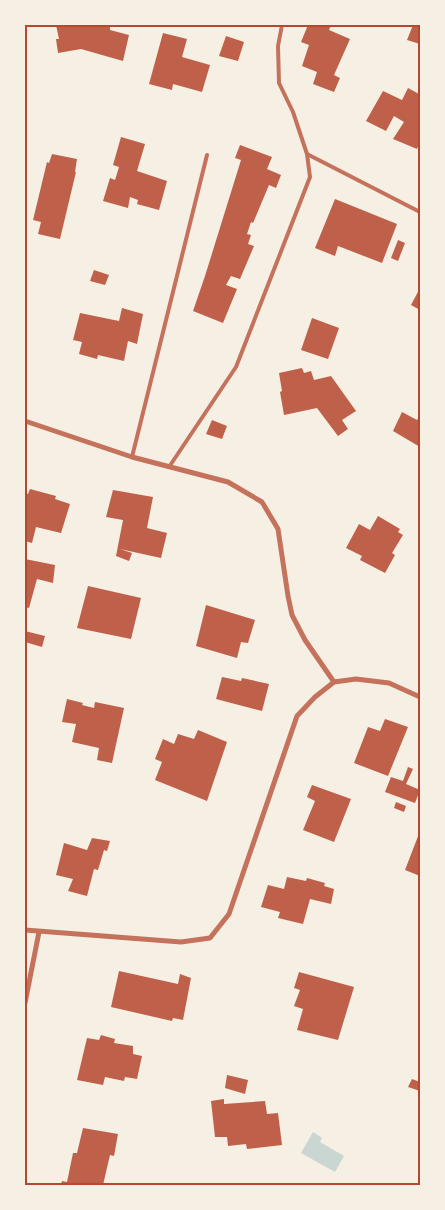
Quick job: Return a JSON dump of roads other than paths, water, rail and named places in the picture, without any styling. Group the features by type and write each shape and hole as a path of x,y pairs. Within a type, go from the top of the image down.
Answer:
{"street":[{"path":"25,421 132,457 228,482 262,502 278,529 292,615 305,640 334,682"},
{"path":"25,930 181,942 210,938 229,914 298,716 315,697 334,682 356,679 389,683 420,696"},
{"path":"25,1003 39,932"}],"lane":[{"path":"169,467 236,366 310,178 307,154 293,112 279,82 278,46 282,25"},
{"path":"307,154 420,212"},
{"path":"132,457 207,155"}]}
